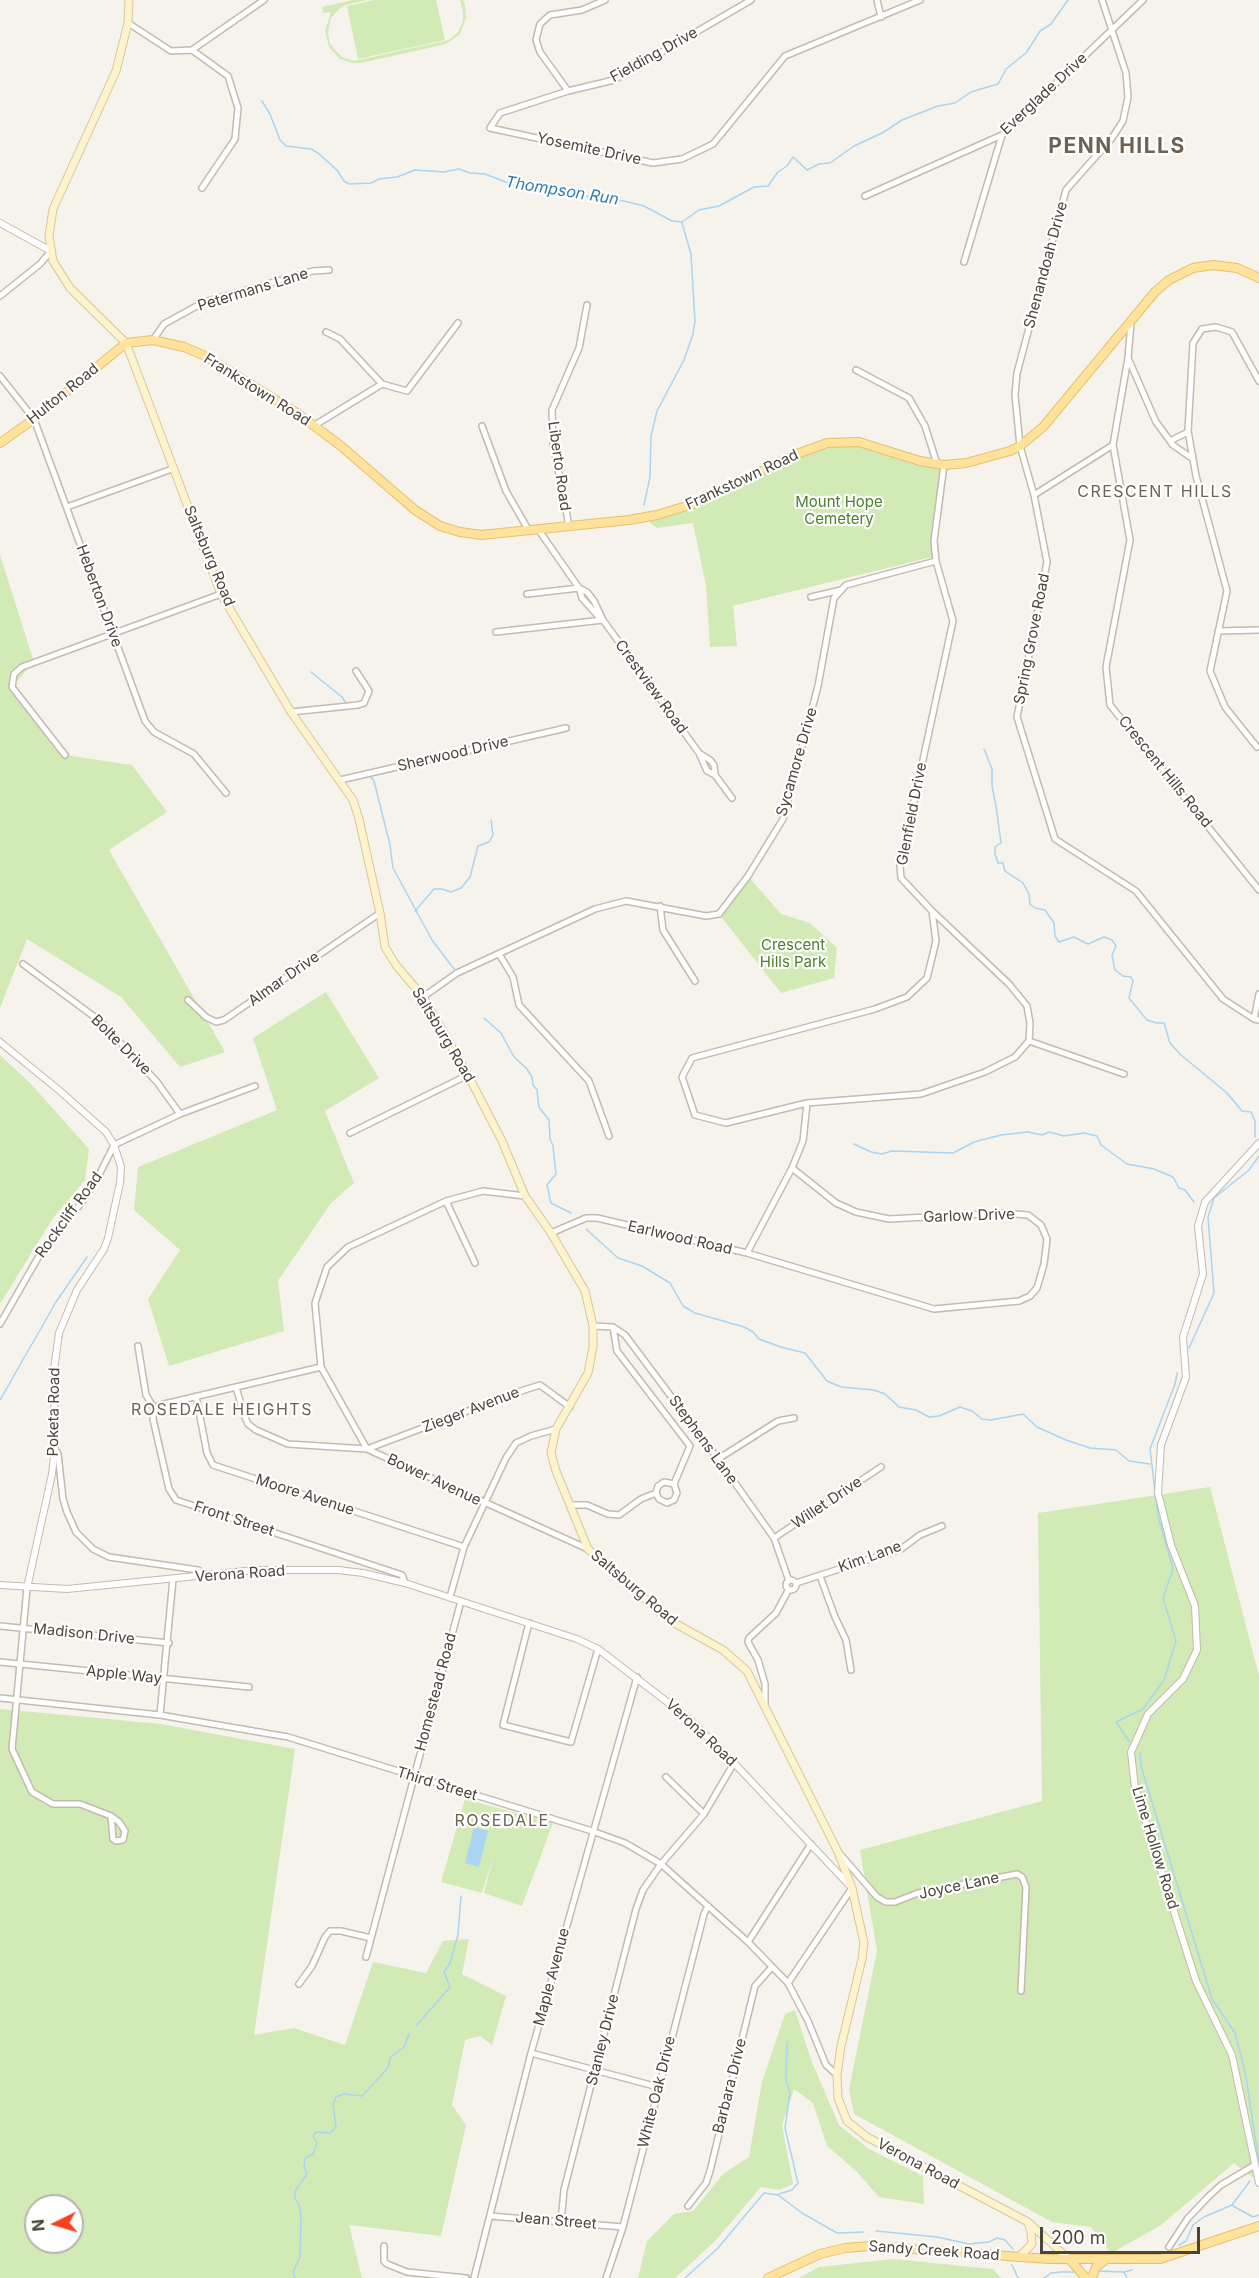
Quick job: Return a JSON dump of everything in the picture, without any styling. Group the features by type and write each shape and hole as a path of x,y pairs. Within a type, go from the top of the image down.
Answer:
{"main road":[{"name":"Saltsburg Road","path":"129,0 128,23 116,71 53,209 49,236 57,268 70,288 126,343 172,469 222,594 291,712 353,800 380,913 385,947 396,965 423,997 468,1075 502,1141 525,1196 551,1233 585,1291 593,1326 593,1347 588,1373 556,1429 551,1453 588,1550 669,1620 723,1650 747,1671 838,1852 852,1888"},
{"name":"Frankstown Road","path":"126,343 153,340 184,347 203,355 315,425 415,510 440,526 481,535 643,518 693,504 807,450 836,442 859,442 940,464 981,460 1020,447 1043,427 1161,285 1176,275 1193,268 1213,265 1243,270 1259,278"},
{"name":"Hulton Road","path":"0,443 34,419 126,343"},
{"name":"Verona Road","path":"852,1888 863,1933 864,1951 841,2046 837,2075 840,2107 847,2121 859,2132 1028,2222 1088,2273"},
{"path":"1019,2257 1032,2244 1028,2222"},
{"name":"Sandy Creek Road","path":"768,2278 820,2254 845,2248 871,2246 1070,2260 1160,2259 1259,2226"},
{"path":"1088,2273 1106,2260"}],"street":[{"path":"128,23 171,51 192,50 264,0"},
{"path":"568,91 540,52 536,40 540,24 550,15 582,10 605,0"},
{"name":"Fielding Drive","path":"490,128 500,113 568,91 615,80 751,0"},
{"path":"877,0 881,18"},
{"name":"Yosemite Drive","path":"490,128 653,163 682,159 713,144 785,56 920,0"},
{"name":"Shenandoah Drive","path":"1020,447 1016,394 1017,373 1066,190 1112,138 1123,121 1128,97 1126,73 1102,0"},
{"name":"Everglade Drive","path":"865,196 1002,135 1143,0"},
{"path":"192,50 228,76 238,108 235,139 202,188"},
{"path":"964,262 1002,135"},
{"path":"0,223 51,251 40,264 0,296"},
{"name":"Petermans Lane","path":"153,340 164,324 204,302 313,271 329,270"},
{"name":"Liberto Road","path":"568,526 553,443 552,410 579,348 586,305"},
{"name":"Crescent Hills Road","path":"1132,320 1113,445 1130,540 1106,667 1110,705 1259,890"},
{"path":"326,332 340,339 382,384 407,391 458,324"},
{"path":"1257,747 1225,707 1210,671 1227,591 1188,432 1193,343 1202,329 1216,327 1232,332 1259,381"},
{"path":"1128,358 1156,422 1170,441 1193,459"},
{"path":"856,370 909,398 925,426 940,464"},
{"name":"Heberton Drive","path":"0,376 34,419 145,721 154,732 194,754 226,793"},
{"path":"315,425 382,384"},
{"path":"482,426 506,491 529,531"},
{"path":"1170,441 1188,432"},
{"path":"1034,495 1113,445"},
{"name":"Spring Grove Road","path":"1020,447 1034,495 1047,561 1017,717 1055,839 1136,891 1223,999 1256,1019"},
{"name":"Glenfield Drive","path":"933,911 901,878 900,866 953,621 936,561 934,541 940,464"},
{"path":"67,507 172,469"},
{"name":"Crestview Road","path":"538,530 579,588 587,605 603,620 699,753 714,765 715,775 732,798"},
{"path":"812,597 840,590 846,585 936,561"},
{"path":"527,594 579,588"},
{"name":"Sycamore Drive","path":"423,997 457,973 595,909 626,900 706,916 719,914 748,876 783,819 818,686 834,598 840,590"},
{"path":"65,756 12,687 11,680 14,674 22,667 222,594"},
{"path":"496,632 603,620"},
{"path":"1218,632 1259,630"},
{"path":"291,712 358,705 364,702 369,691 356,671"},
{"name":"Sherwood Drive","path":"340,780 567,728"},
{"path":"660,906 663,930 695,981"},
{"path":"933,911 1009,984 1027,1006 1030,1023 1029,1041 1015,1057 985,1072 921,1094 807,1102 726,1123 695,1115 682,1077 692,1058 875,1009 907,997 927,978 936,941 933,911"},
{"name":"Almar Drive","path":"188,1000 206,1017 216,1022 224,1020 380,913"},
{"path":"499,954 513,977 519,1005 589,1081 609,1136"},
{"name":"Bolte Drive","path":"23,964 100,1021 157,1082 180,1114"},
{"path":"1256,1019 1259,994"},
{"path":"1029,1041 1124,1074"},
{"name":"Poketa Road","path":"0,1042 106,1132 114,1145 121,1167 121,1178 104,1249 77,1290 59,1333 54,1370 55,1448 52,1474 27,1588 12,1749 32,1792 53,1804 80,1804 111,1816"},
{"path":"350,1133 468,1075"},
{"path":"114,1145 180,1114 255,1086"},
{"name":"Earlwood Road","path":"551,1233 592,1217 747,1253 792,1168 803,1141 807,1102"},
{"name":"Lime Hollow Road","path":"1259,1143 1205,1202 1198,1226 1203,1274 1183,1337 1186,1377 1161,1445 1158,1493 1171,1545 1195,1606 1197,1650 1183,1679 1148,1714 1131,1752 1135,1788 1196,1981 1232,2055 1259,2183"},
{"name":"Rockcliff Road","path":"0,1324 43,1249 83,1201 114,1145"},
{"name":"Garlow Drive","path":"747,1253 934,1309 1019,1301 1030,1296 1037,1288 1044,1264 1047,1239 1041,1225 1028,1215 1003,1213 889,1219 856,1212 836,1203 792,1168"},
{"path":"154,1408 321,1366 315,1303 327,1267 348,1247 446,1201 483,1191 525,1196"},
{"path":"446,1201 475,1263"},
{"path":"593,1326 613,1327 617,1351 690,1446 674,1484 677,1492 671,1502 662,1501 656,1493"},
{"name":"Stephens Lane","path":"613,1327 625,1335 774,1538 789,1581"},
{"name":"Front Street","path":"138,1346 146,1395 154,1408 153,1419 169,1489 176,1500 402,1575 405,1583"},
{"name":"Bower Avenue","path":"321,1366 367,1449 588,1550"},
{"name":"Zieger Avenue","path":"367,1449 540,1385 570,1407"},
{"path":"236,1387 244,1416 248,1424 256,1430 288,1444 367,1449"},
{"name":"Moore Avenue","path":"196,1396 207,1453 213,1465 464,1547"},
{"path":"718,1459 778,1421 794,1418"},
{"path":"450,1597 464,1547 506,1458 516,1443 556,1429"},
{"path":"55,1448 58,1454 63,1499 67,1512 76,1532 93,1549 109,1557 198,1570 208,1575"},
{"name":"Willet Drive","path":"774,1538 881,1467"},
{"path":"656,1493 658,1486 664,1482 674,1484"},
{"path":"571,1505 587,1504 608,1514 619,1515 641,1499 656,1493"},
{"name":"Kim Lane","path":"796,1583 902,1549 920,1535 942,1526"},
{"name":"Verona Road","path":"0,1585 67,1589 256,1570 338,1570 363,1573 405,1583 577,1639 598,1649 687,1717 734,1763 852,1888"},
{"path":"820,1576 846,1640 851,1670"},
{"path":"160,1715 169,1643 173,1579"},
{"path":"792,1580 796,1583 795,1588 789,1589 786,1584 792,1580"},
{"path":"765,1706 765,1684 758,1660 748,1642 749,1638 776,1613 789,1589"},
{"name":"Homestead Road","path":"366,1957 461,1601"},
{"path":"529,1623 503,1725 571,1742 598,1649"},
{"name":"Madison Drive","path":"0,1626 169,1643"},
{"name":"Apple Way","path":"0,1662 249,1687"},
{"name":"Maple Avenue","path":"474,2278 531,2053 637,1677"},
{"name":"Third Street","path":"0,1698 160,1715 288,1737 592,1831 626,1844 662,1864 748,1942 788,1983 808,2021 826,2064 837,2075"},
{"name":"Stanley Drive","path":"561,2222 564,2190 636,1909 643,1890 704,1814 734,1763"},
{"path":"666,1777 704,1814"},
{"path":"748,1942 811,1844"},
{"name":"Joyce Lane","path":"838,1852 877,1897 885,1902 895,1902 918,1893 995,1878 1017,1874 1022,1877 1026,1887 1022,1991"},
{"path":"788,1983 852,1888"},
{"name":"White Oak Drive","path":"606,2278 623,2227 658,2087 708,1906"},
{"path":"299,1984 312,1966 330,1931 341,1931 371,1938"},
{"name":"Barbara Drive","path":"688,2206 705,2183 710,2170 755,1986 772,1967"},
{"path":"531,2053 658,2087"},
{"path":"1169,2247 1188,2218 1209,2196 1236,2175 1255,2165"},
{"name":"Jean Street","path":"490,2216 623,2227"},
{"path":"384,2246 384,2260 387,2264 407,2272 466,2278"}],"green space":[{"path":"353,0 367,0 339,9 331,18 328,32 330,44 336,51 342,57 354,61 449,40 458,32 463,21 460,0 463,0 465,4 466,18 460,34 446,44 352,63 340,59 329,47 325,31 331,12 323,13 322,7"},
{"path":"375,0 436,0 445,40 358,59 347,6"},
{"name":"Mount Hope Cemetery","path":"848,442 944,465 936,526 936,556 733,606 737,646 710,647 706,586 693,523 657,528 650,523 647,517 693,504 807,450"},
{"path":"0,555 34,662 12,687 65,755 132,765 167,812 109,850 225,1052 180,1067 121,997 27,939 0,1008"},
{"name":"Crescent Hills Park","path":"748,876 781,914 810,923 837,948 834,978 781,993 719,914"},
{"path":"326,992 379,1078 325,1111 354,1183 331,1203 278,1281 284,1331 169,1366 148,1299 180,1250 134,1210 138,1167 277,1110 253,1038"},
{"path":"0,1055 31,1084 89,1149 85,1180 53,1218 0,1304"},
{"path":"1210,1487 1259,1676 1259,2182 1234,2163 1160,2226 1111,2253 1091,2227 1052,2222 854,2114 849,2089 877,1951 860,1850 1042,1801 1038,1513"},
{"path":"0,1709 161,1724 295,1749 254,2035 294,2028 345,2045 373,1962 426,1973 443,1941 469,1939 462,1974 506,1996 492,2045 480,2036 465,2040 452,2105 466,2125 441,2236 349,2225 362,2278 0,2278"},
{"path":"465,1799 553,1823 522,1906 484,1893 493,1857 482,1893 441,1882"},
{"path":"795,2010 811,2060 839,2125 869,2149 923,2176 924,2204 879,2197 856,2171 827,2146 813,2103 794,2089 782,2125 793,2184 779,2190 761,2187 715,2241 675,2278 638,2278 647,2241 674,2214 693,2211 723,2174 749,2157 762,2082 785,2014"},
{"path":"894,2259 993,2269 1001,2278 799,2278 819,2267"}],"water":[{"path":"474,1827 488,1831 479,1867 465,1863"}],"waterway":[{"name":"Thompson Run","path":"262,101 270,114 280,140 286,146 311,149 318,153 349,184 371,183 415,170 444,172 459,169 470,173 485,174 521,188 624,201 644,206 672,221 682,222 699,210 719,206 754,187 768,186 793,157 807,170 819,164 830,163 854,146 882,133 902,120 938,106 955,103 971,92 998,84 1006,69 1026,53 1040,31 1051,24 1068,0"},
{"path":"644,505 650,477 651,436 657,411 684,360 695,321 691,254 682,223"},
{"path":"311,672 345,702"},
{"path":"984,749 992,769 992,786 1001,843 995,847 998,863 1003,863 1005,871 1023,883 1029,894 1030,904 1035,908 1045,910 1054,923 1055,936 1059,942 1074,937 1088,944 1104,937 1112,940 1116,946 1112,955 1115,970 1123,976 1131,977 1133,981 1129,998 1147,1020 1164,1023 1170,1043 1181,1055 1227,1093 1242,1111 1251,1112 1255,1121 1255,1137"},
{"path":"370,776 374,781 390,845 393,868 432,940 454,969"},
{"path":"415,911 434,889 451,892 461,888 470,877 478,846 489,842 493,835 491,820"},
{"path":"484,1018 501,1033 514,1057 532,1077 533,1085 537,1090 539,1107 549,1120 550,1139 553,1146 556,1174 547,1185 551,1203 571,1213"},
{"path":"854,1144 871,1152 882,1154 892,1151 953,1153 974,1142 1001,1135 1028,1132 1042,1135 1049,1132 1064,1136 1084,1133 1097,1136 1101,1145 1127,1164 1154,1169 1173,1177 1179,1188 1185,1190 1194,1202"},
{"path":"1189,1348 1214,1293 1208,1217 1214,1198 1249,1170 1259,1156"},
{"path":"586,1229 618,1258 642,1266 670,1283 683,1306 695,1313 744,1327 759,1339 805,1353 827,1381 841,1387 874,1390 885,1394 899,1407 916,1410 929,1417 939,1416 960,1407 972,1411 982,1419 991,1420 1023,1414 1037,1427 1066,1440 1090,1448 1116,1450 1129,1461 1150,1464"},
{"path":"0,1400 56,1302 87,1257"},
{"path":"1129,1741 1116,1722 1143,1709 1164,1680 1176,1641 1163,1598 1173,1569 1158,1516 1150,1449 1177,1373"},
{"path":"1140,1753 1141,1766 1212,1999 1235,2033 1245,2071 1259,2162"},
{"path":"416,2026 450,1987 444,1972 450,1963 458,1935 461,1896"},
{"path":"295,2278 293,2272 300,2257 301,2217 295,2191 307,2174 304,2167 305,2158 313,2154 317,2143 313,2136 316,2132 330,2133 336,2127 333,2104 336,2097 344,2094 362,2096 388,2068 390,2058 404,2047 409,2034"},
{"path":"779,2194 792,2190 798,2183 785,2128 790,2093 786,2080 787,2042"},
{"path":"1179,2245 1186,2241 1193,2225 1204,2217 1232,2205 1250,2181"},
{"path":"685,2278 718,2248 764,2193 778,2195 802,2213 837,2233 863,2232"},
{"path":"1233,2206 1253,2217 1259,2215"},
{"path":"876,2231 937,2237 969,2244 989,2242 997,2238 1005,2240 1013,2249"},
{"path":"1012,2265 1018,2278"},
{"path":"1124,2272 1132,2270"},
{"path":"1097,2271 1124,2272 1127,2278"},
{"path":"1044,2278 1051,2273 1077,2272"}],"district":[{"name":"PENN HILLS","path":"1117,147"},
{"name":"CRESCENT HILLS","path":"1155,492"},
{"name":"ROSEDALE HEIGHTS","path":"222,1410"},
{"name":"ROSEDALE","path":"502,1821"}]}
